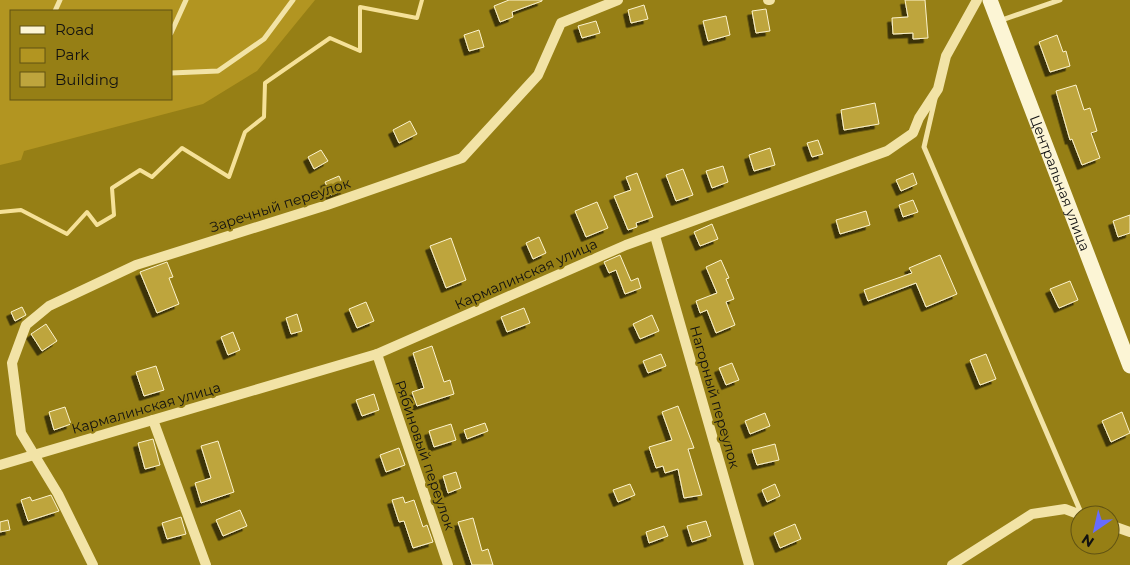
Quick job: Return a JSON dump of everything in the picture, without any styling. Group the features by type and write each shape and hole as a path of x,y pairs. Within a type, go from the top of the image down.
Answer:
{"street":[{"name":"Заречный переулок","path":"93,565 58,494 33,456 21,433 12,363 26,325 49,306 136,265 327,205 462,158 538,75 560,24 618,0"},
{"name":"Кармалинская улица","path":"0,465 377,354 626,245 887,152 913,133 919,118 938,89 946,56 977,0"},
{"name":"Центральная улица","path":"990,0 1130,366"},
{"name":"Нагорный переулок","path":"655,236 749,565"},
{"name":"Рябиновый переулок","path":"377,354 448,565"},
{"path":"153,420 206,565"},
{"path":"952,565 1032,514 1065,509 1070,511"}],"lane":[{"path":"172,31 186,0"},
{"path":"172,73 218,71 264,39 293,0"},
{"path":"998,21 1060,0"},
{"path":"938,89 924,147 1078,505"}],"green space":[{"path":"0,0 315,0 257,71 203,104 24,151 21,160 0,165"}],"building":[{"path":"509,0 542,1 512,12 513,17 500,22 494,6"},
{"path":"905,0 925,0 928,38 913,39 913,33 893,34 892,18 908,17"},
{"path":"644,5 648,19 631,23 628,10"},
{"path":"766,9 770,31 756,33 752,11"},
{"path":"726,16 730,35 708,41 703,21"},
{"path":"596,21 600,33 582,38 578,26"},
{"path":"479,30 484,47 469,51 464,35"},
{"path":"1057,35 1063,52 1066,51 1070,66 1050,72 1039,42"},
{"path":"1076,85 1084,110 1090,108 1097,131 1091,133 1100,158 1082,165 1072,139 1070,140 1056,91"},
{"path":"875,103 879,124 844,130 841,110"},
{"path":"410,121 417,134 399,143 393,130"},
{"path":"818,140 823,154 812,157 807,143"},
{"path":"770,148 775,165 754,171 749,155"},
{"path":"321,150 328,161 314,169 308,157"},
{"path":"723,166 728,182 712,188 706,171"},
{"path":"683,169 693,195 676,201 666,175"},
{"path":"637,173 653,217 636,223 637,227 628,230 614,196 631,190 626,177"},
{"path":"913,173 917,184 901,191 896,180"},
{"path":"339,176 345,189 331,195 325,182"},
{"path":"913,200 918,212 903,217 899,205"},
{"path":"597,202 608,228 586,237 575,211"},
{"path":"866,211 870,225 840,234 836,220"},
{"path":"1130,215 1130,233 1118,237 1113,221"},
{"path":"712,224 718,239 700,246 694,232"},
{"path":"539,237 546,253 533,259 526,243"},
{"path":"451,238 466,280 446,288 430,246"},
{"path":"620,255 631,281 638,278 641,288 625,294 616,270 609,273 604,262"},
{"path":"940,255 957,294 926,307 916,283 868,301 864,290 912,273 909,268"},
{"path":"721,260 729,278 726,279 734,299 726,302 735,325 716,333 707,310 700,313 696,301 717,293 706,267"},
{"path":"167,262 173,277 169,278 179,304 157,313 140,272"},
{"path":"1070,281 1078,300 1059,308 1050,289"},
{"path":"366,302 374,321 357,328 349,309"},
{"path":"22,307 26,315 15,321 11,312"},
{"path":"524,308 530,323 507,332 501,317"},
{"path":"297,314 302,331 291,334 286,318"},
{"path":"652,315 659,331 640,339 633,324"},
{"path":"46,324 57,341 42,351 31,334"},
{"path":"233,332 240,350 228,355 221,337"},
{"path":"432,346 444,382 450,380 454,394 417,406 412,392 424,388 413,353"},
{"path":"661,354 666,366 648,373 643,361"},
{"path":"986,354 996,379 980,385 970,360"},
{"path":"732,363 739,380 726,385 719,368"},
{"path":"156,366 164,390 144,396 136,372"},
{"path":"374,394 379,410 362,416 356,400"},
{"path":"678,406 694,448 688,449 702,495 684,498 678,469 665,473 663,466 656,468 649,447 672,440 662,412"},
{"path":"65,407 71,424 54,430 49,412"},
{"path":"1122,412 1130,433 1111,442 1102,421"},
{"path":"765,413 770,426 750,434 745,421"},
{"path":"485,423 488,431 467,439 464,430"},
{"path":"451,424 456,440 434,447 429,431"},
{"path":"153,439 160,465 145,469 138,443"},
{"path":"218,441 234,492 201,503 195,483 211,478 201,446"},
{"path":"775,444 779,460 757,465 752,450"},
{"path":"399,448 405,465 386,472 380,455"},
{"path":"456,472 461,488 448,493 443,476"},
{"path":"630,484 635,495 618,502 613,490"},
{"path":"775,484 780,496 767,502 762,490"},
{"path":"51,495 59,511 28,521 21,500 30,497 32,501"},
{"path":"403,497 405,503 414,500 423,527 427,525 433,542 413,548 404,521 399,522 392,500"},
{"path":"240,510 247,526 223,536 216,520"},
{"path":"181,517 186,534 167,539 162,523"},
{"path":"473,518 482,551 488,549 493,565 472,565 458,522"},
{"path":"8,520 10,530 0,532 0,522"},
{"path":"706,521 711,536 692,542 687,526"},
{"path":"795,524 801,539 780,548 774,533"},
{"path":"664,526 668,536 649,543 646,532"}],"waterway":[{"path":"0,212 21,210 67,234 87,212 97,225 114,215 112,188 140,170 152,177 182,148 229,177 245,132 264,117 265,83 330,38 360,51 360,7 417,18 422,0"}]}
